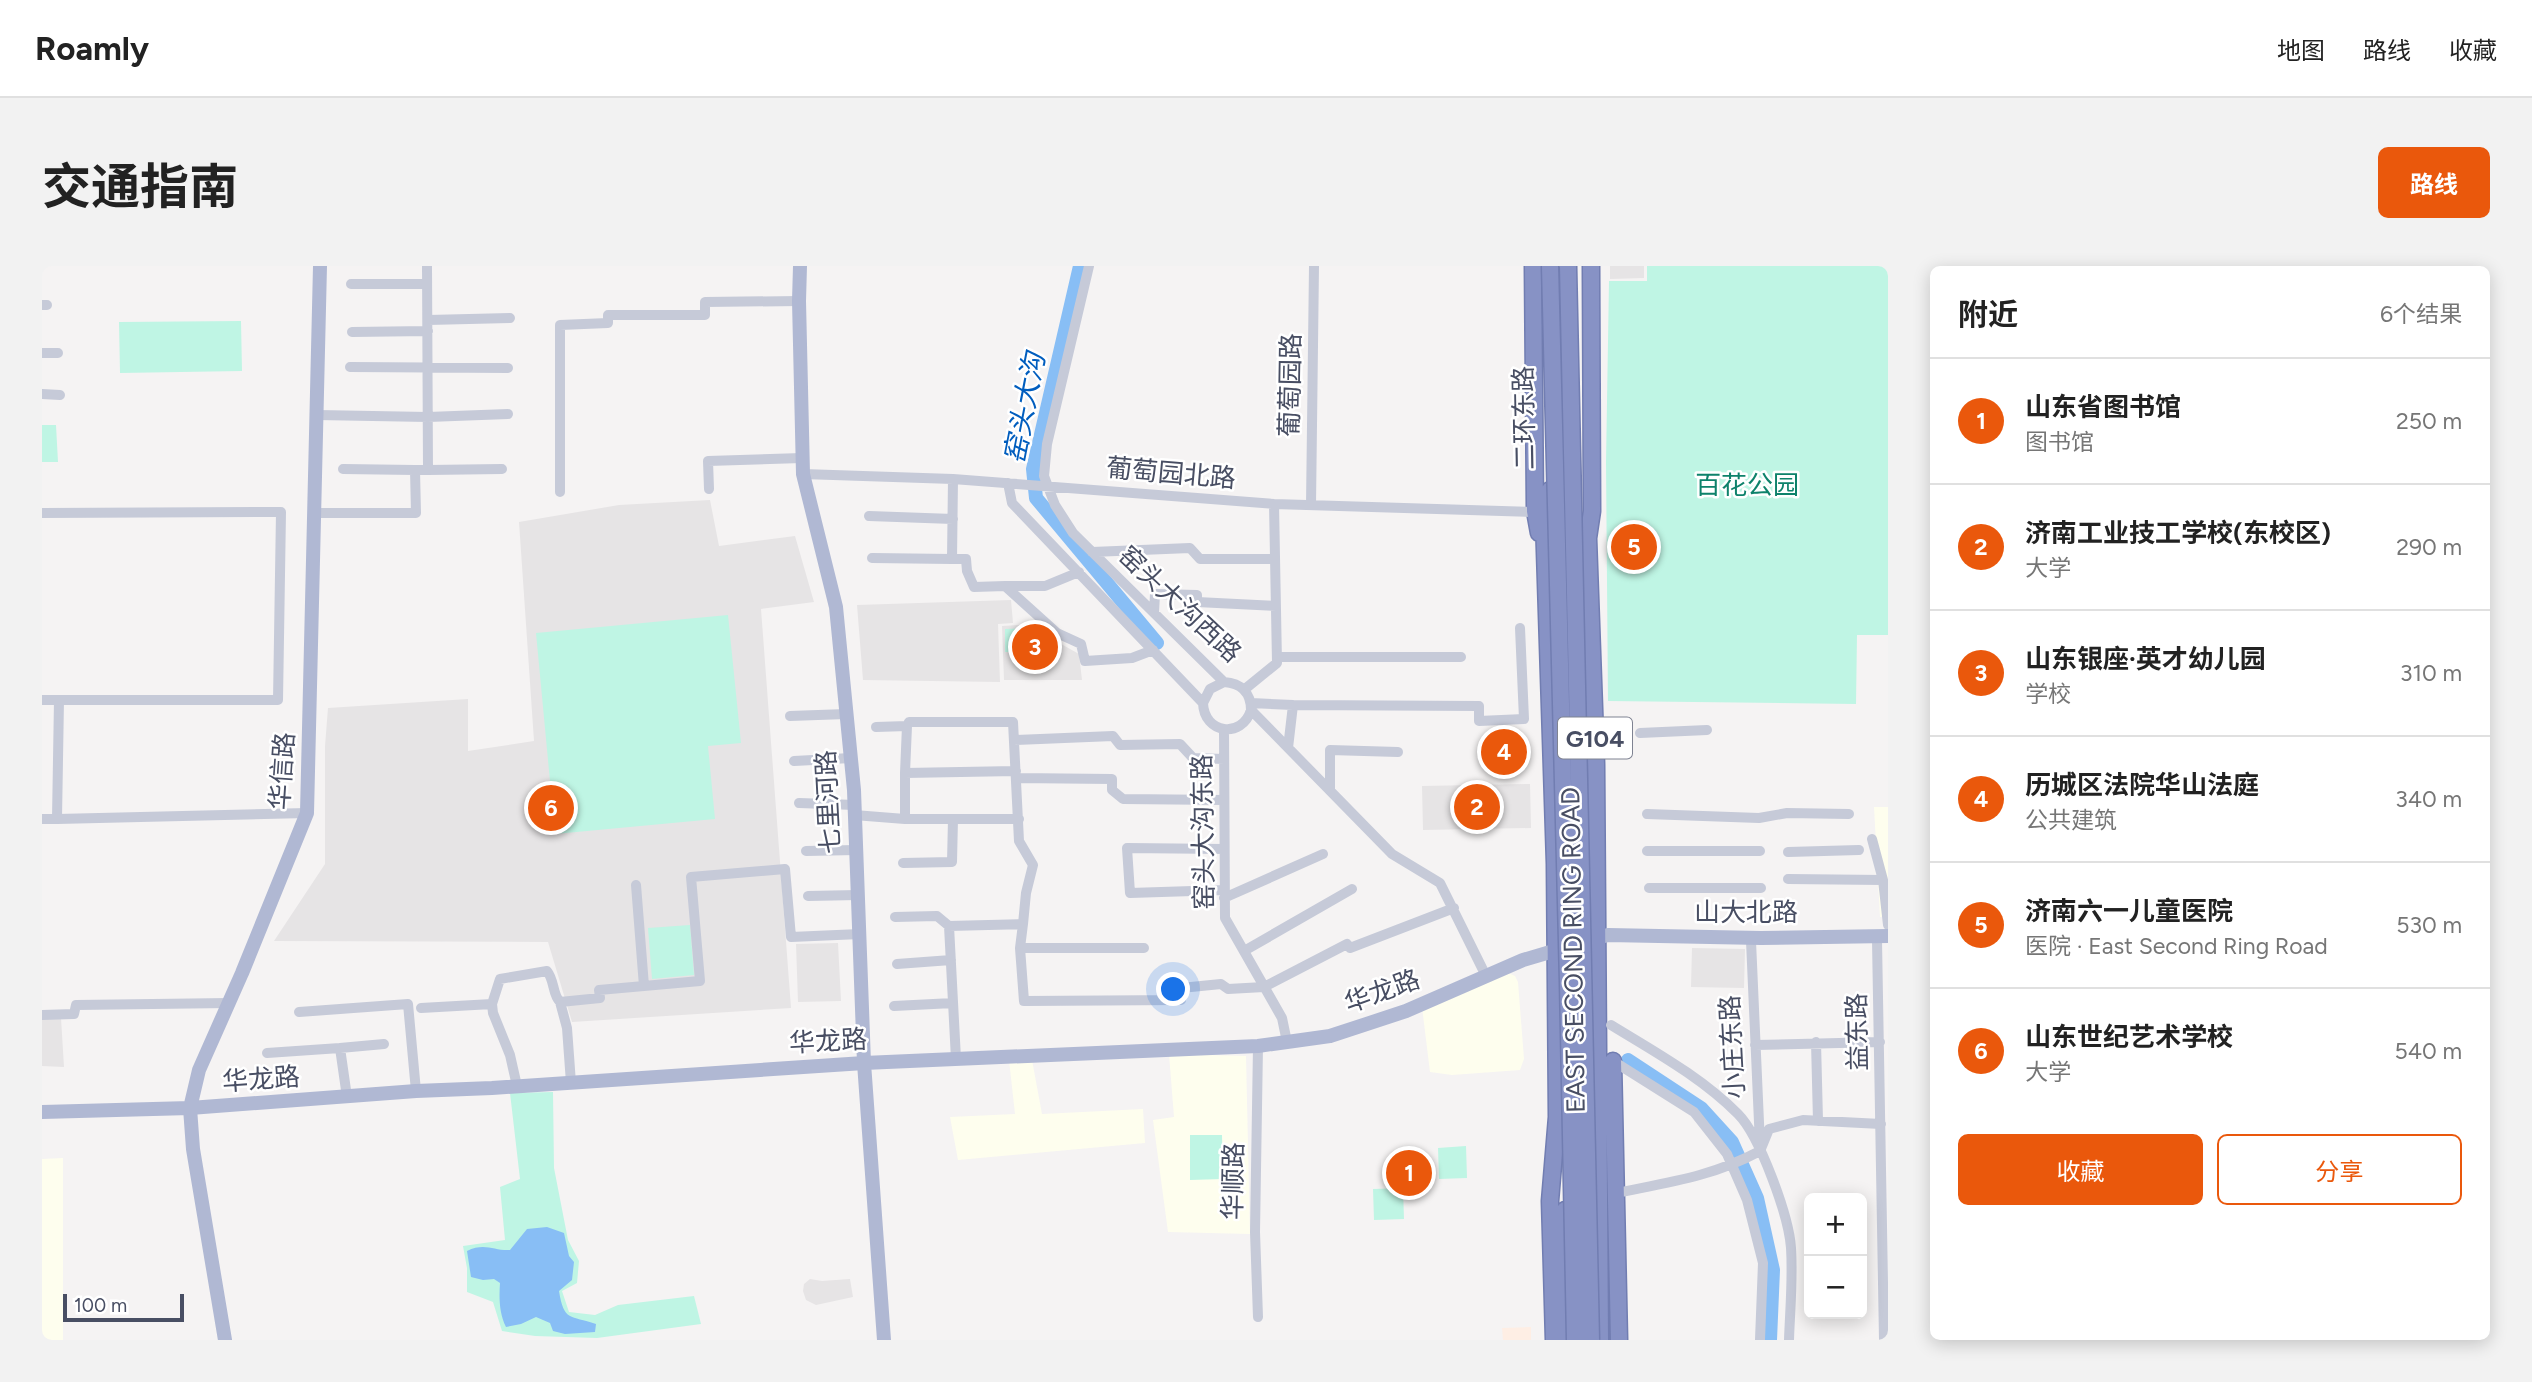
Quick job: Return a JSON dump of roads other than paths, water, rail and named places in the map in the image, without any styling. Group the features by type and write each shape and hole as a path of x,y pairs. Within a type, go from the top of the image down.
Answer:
{"highway":[{"path":"1536,266 1540,516"},
{"path":"1548,266 1568,968 1575,1340"},
{"name":"二环东路","path":"1545,568 1540,516 1550,502 1548,266"},
{"path":"1568,266 1591,1340"},
{"name":"二环东路","path":"1574,266 1580,524 1588,538"},
{"path":"1580,266 1588,538"},
{"name":"EAST SECOND RING ROAD","path":"1591,266 1592,511 1588,538 1606,1061 1616,1193 1619,1340"},
{"name":"EAST SECOND RING ROAD","path":"1545,568 1555,864 1557,1117 1550,1201 1554,1340"},
{"name":"EAST SECOND RING ROAD","path":"1600,1340 1600,1126 1606,1061"},
{"path":"1557,1117 1561,1175 1560,1340"},
{"name":"EAST SECOND RING ROAD","path":"1557,1117 1564,1154 1567,1340"},
{"path":"1600,1126 1604,1177 1607,1340"}],"main road":[{"name":"华信路","path":"225,1340 193,1149 190,1108 199,1070 307,813 320,266"},
{"name":"七里河路","path":"800,266 803,474 836,607 851,758 864,1063 884,1340"},
{"name":"山大北路","path":"1601,937 1885,938"},
{"name":"山大北路","path":"1601,937 1751,941 1885,938"},
{"name":"华龙路","path":"42,1112 190,1108 864,1063 1258,1046 1330,1036 1406,1011 1523,960 1601,937"}],"street":[{"path":"427,266 428,470"},
{"name":"窑头大沟西路","path":"1089,266 1047,444 1044,476 1055,505 1073,533 1224,682 1231,682 1245,689 1251,706 1288,748 1392,854 1440,883 1486,976"},
{"name":"葡萄园路","path":"1311,505 1314,266"},
{"path":"351,284 427,284"},
{"path":"560,492 560,325 608,324 608,315 705,315 705,302 799,301"},
{"path":"352,332 510,318"},
{"path":"42,353 58,353"},
{"path":"350,366 508,368"},
{"path":"42,394 60,395"},
{"path":"317,415 508,414"},
{"path":"709,489 708,461 802,458"},
{"path":"343,469 502,470"},
{"path":"315,513 416,513 415,470"},
{"name":"葡萄园北路","path":"803,474 953,479 1274,504 1540,516"},
{"path":"952,559 953,479"},
{"name":"窑头大沟东路","path":"1009,483 1012,503 1203,703 1206,718 1217,728 1224,730 1225,918 1282,1018 1287,1042"},
{"path":"1245,689 1277,663 1274,504"},
{"path":"42,513 281,512 278,700 42,700"},
{"path":"869,516 953,519"},
{"path":"1092,552 1191,548 1200,558 1275,559"},
{"path":"872,558 966,559 967,571 974,587 1045,586 1079,572"},
{"path":"1005,586 1057,633 1081,645 1085,661 1132,658 1153,650"},
{"path":"1154,613 1155,594 1197,595 1197,602 1276,606"},
{"path":"1224,730 1231,730 1244,723 1251,706 1479,706 1479,721 1524,719 1520,628"},
{"path":"1277,657 1461,657"},
{"path":"1203,703 1210,689 1224,682"},
{"path":"57,819 59,700"},
{"path":"1288,748 1293,705"},
{"path":"790,716 846,714"},
{"path":"876,727 906,726 909,722 1013,722 1019,841 1033,865 1026,893 1020,948 1024,1001 1181,1000 1181,988 1221,984 1228,989 1264,987 1347,944 1350,948 1454,908"},
{"path":"905,819 906,726"},
{"path":"1640,733 1707,730"},
{"path":"1014,740 1113,736 1120,745 1180,744 1193,758 1224,759"},
{"path":"1330,790 1330,750 1398,752"},
{"path":"794,761 851,758"},
{"path":"905,773 1112,779 1112,790 1123,799 1224,800"},
{"path":"799,803 905,819 1019,819"},
{"path":"42,819 307,813"},
{"path":"1647,814 1759,818 1787,813 1849,814"},
{"path":"903,863 952,862 953,818"},
{"path":"1872,839 1883,880 1888,925"},
{"path":"1224,849 1127,848 1130,892 1224,894 1323,854"},
{"path":"806,851 856,850"},
{"path":"1788,852 1859,850"},
{"path":"1647,851 1760,851"},
{"path":"560,1002 600,998 599,990 700,981 691,877 785,869 791,937 860,934"},
{"path":"1788,880 1883,880"},
{"path":"636,885 644,986"},
{"path":"1649,887 1761,888"},
{"path":"1244,951 1352,889"},
{"path":"808,896 858,895"},
{"path":"895,917 937,916 949,926 1023,924"},
{"path":"949,926 956,1059"},
{"name":"益东路","path":"1884,1340 1880,1042 1885,938"},
{"name":"小庄东路","path":"1751,941 1760,1151"},
{"path":"1020,948 1144,948"},
{"path":"897,964 951,960"},
{"path":"517,1086 510,1055 495,1020 492,1004 500,979 547,971 553,978 556,998 560,1002 567,1028 571,1083"},
{"path":"42,1014 74,1014 76,1005 229,1003"},
{"path":"894,1006 953,1003"},
{"path":"299,1012 408,1004 416,1091"},
{"path":"421,1008 492,1004"},
{"path":"1605,1023 1699,1079 1741,1116 1760,1151 1777,1192 1791,1245 1789,1340"},
{"path":"1816,1042 1818,1121"},
{"path":"1755,1045 1880,1042"},
{"path":"267,1053 384,1044"},
{"name":"华顺路","path":"1258,1046 1255,1232 1258,1317"},
{"path":"340,1048 347,1097"},
{"path":"1606,1061 1694,1112 1727,1154 1747,1200 1763,1263 1760,1340"},
{"path":"1616,1193 1703,1176 1732,1166 1760,1151 1769,1129 1803,1120 1881,1124"}],"water":[{"path":"547,1227 564,1233 569,1256 574,1262 572,1280 559,1291 563,1308 574,1318 596,1324 595,1332 565,1334 553,1331 550,1323 536,1317 506,1327 501,1311 500,1283 494,1279 471,1277 467,1251 484,1247 510,1250 527,1229"}],"waterway":[{"name":"窑头大沟","path":"1080,266 1033,469 1036,498 1157,643"},
{"name":"窑头大沟","path":"1628,1060 1701,1108 1732,1142 1757,1198 1773,1270 1770,1340"}],"place":[{"name":"济南六一儿童医院","path":"1634,547"},
{"name":"山东银座·英才幼儿园","path":"1035,647"},
{"name":"历城区法院华山法庭","path":"1504,752"},
{"name":"济南工业技工学校(东校区)","path":"1477,807"},
{"name":"山东世纪艺术学校","path":"551,808"},
{"name":"山东省图书馆","path":"1409,1173"}],"park label":[{"name":"百花公园","path":"1747,485"}]}
